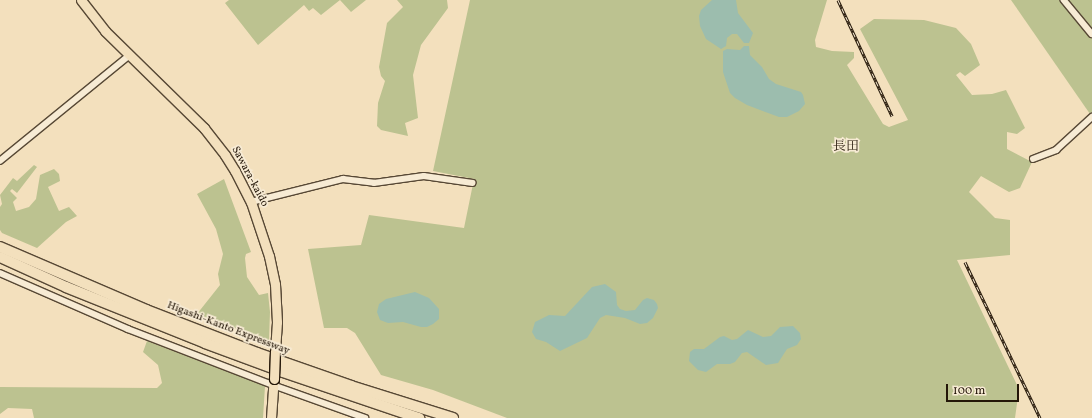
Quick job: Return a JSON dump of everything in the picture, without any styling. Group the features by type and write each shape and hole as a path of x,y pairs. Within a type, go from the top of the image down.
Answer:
{"highway":[{"name":"Sawara-kaido","path":"81,0 96,21 193,116 214,140 225,155 251,202 270,256 274,277 276,322 271,418"},
{"name":"Higashi-Kanto Expressway","path":"0,248 146,310 250,350 351,386 453,418"},
{"name":"Higashi-Kanto Expressway","path":"0,257 66,287 205,343 283,372 419,418"}],"street":[{"path":"1064,0 1092,34"},
{"path":"0,161 130,55"},
{"path":"1033,159 1056,150 1092,117"},
{"path":"251,202 343,179 374,183 424,176 473,183"},
{"path":"0,272 128,329 366,418"}],"green space":[{"path":"229,0 340,0 321,15 313,8 309,11 304,5 258,45 225,3"},
{"path":"340,0 366,0 351,12"},
{"path":"397,0 447,0 448,8 421,45 413,75 418,118 405,123 408,136 381,130 377,126 378,103 385,81 381,76 379,67 387,23 403,7"},
{"path":"470,0 827,0 815,40 816,47 832,51 854,52 854,58 847,65 883,124 889,127 908,120 860,29 874,19 924,20 956,28 971,44 980,65 965,76 960,72 956,75 972,95 992,94 1006,90 1025,128 1017,134 1007,132 1007,149 1032,162 1020,188 1009,192 981,176 969,192 995,218 1010,220 1010,255 957,260 1019,389 1015,418 507,418 433,390 381,375 355,333 347,328 324,328 308,249 361,245 369,215 464,228 474,179 433,171"},
{"path":"1011,0 1092,0 1092,112 1090,114"},
{"path":"34,165 37,167 17,193 12,189 10,191 17,198 13,202 16,211 29,207 36,199 40,175 54,169 59,174 60,181 48,187 59,211 69,207 77,216 66,222 37,248 2,233 0,230 0,207 2,204 0,195 13,178 17,181"},
{"path":"224,179 251,252 246,254 245,258 247,277 259,295 268,293 270,312 269,341 197,314 220,285 218,274 223,254 216,229 197,194"},
{"path":"147,341 265,386 263,418 34,418 32,409 8,408 0,414 0,387 157,388 162,383 158,365 143,352"}],"shaded area":[{"path":"712,0 736,0 738,13 753,33 749,43 744,43 737,34 732,34 727,38 726,46 721,49 706,39 700,26 699,16 701,10"},
{"path":"744,46 749,46 750,55 762,67 769,79 776,84 801,92 805,104 799,111 787,117 779,117 747,105 735,98 730,93 723,72 723,51 727,49 740,50"},
{"path":"605,284 616,292 617,305 620,309 626,311 635,310 643,300 647,298 654,300 658,308 653,318 647,323 640,324 625,318 606,315 600,318 587,338 560,351 546,342 536,339 532,332 535,322 549,315 565,316 592,287"},
{"path":"415,292 429,298 439,309 439,319 433,324 427,327 421,327 403,322 388,323 380,320 377,312 379,304 386,299"},
{"path":"793,326 800,333 801,339 797,345 787,349 778,363 766,365 747,352 742,353 735,362 730,364 717,364 706,372 698,370 689,361 690,352 694,349 704,349 720,337 724,336 732,340 737,339 748,330 763,337 771,336 780,327"}],"railway":[{"path":"838,0 892,116"},
{"path":"965,262 1040,418"}],"district":[{"name":"長田","path":"846,147"}]}
